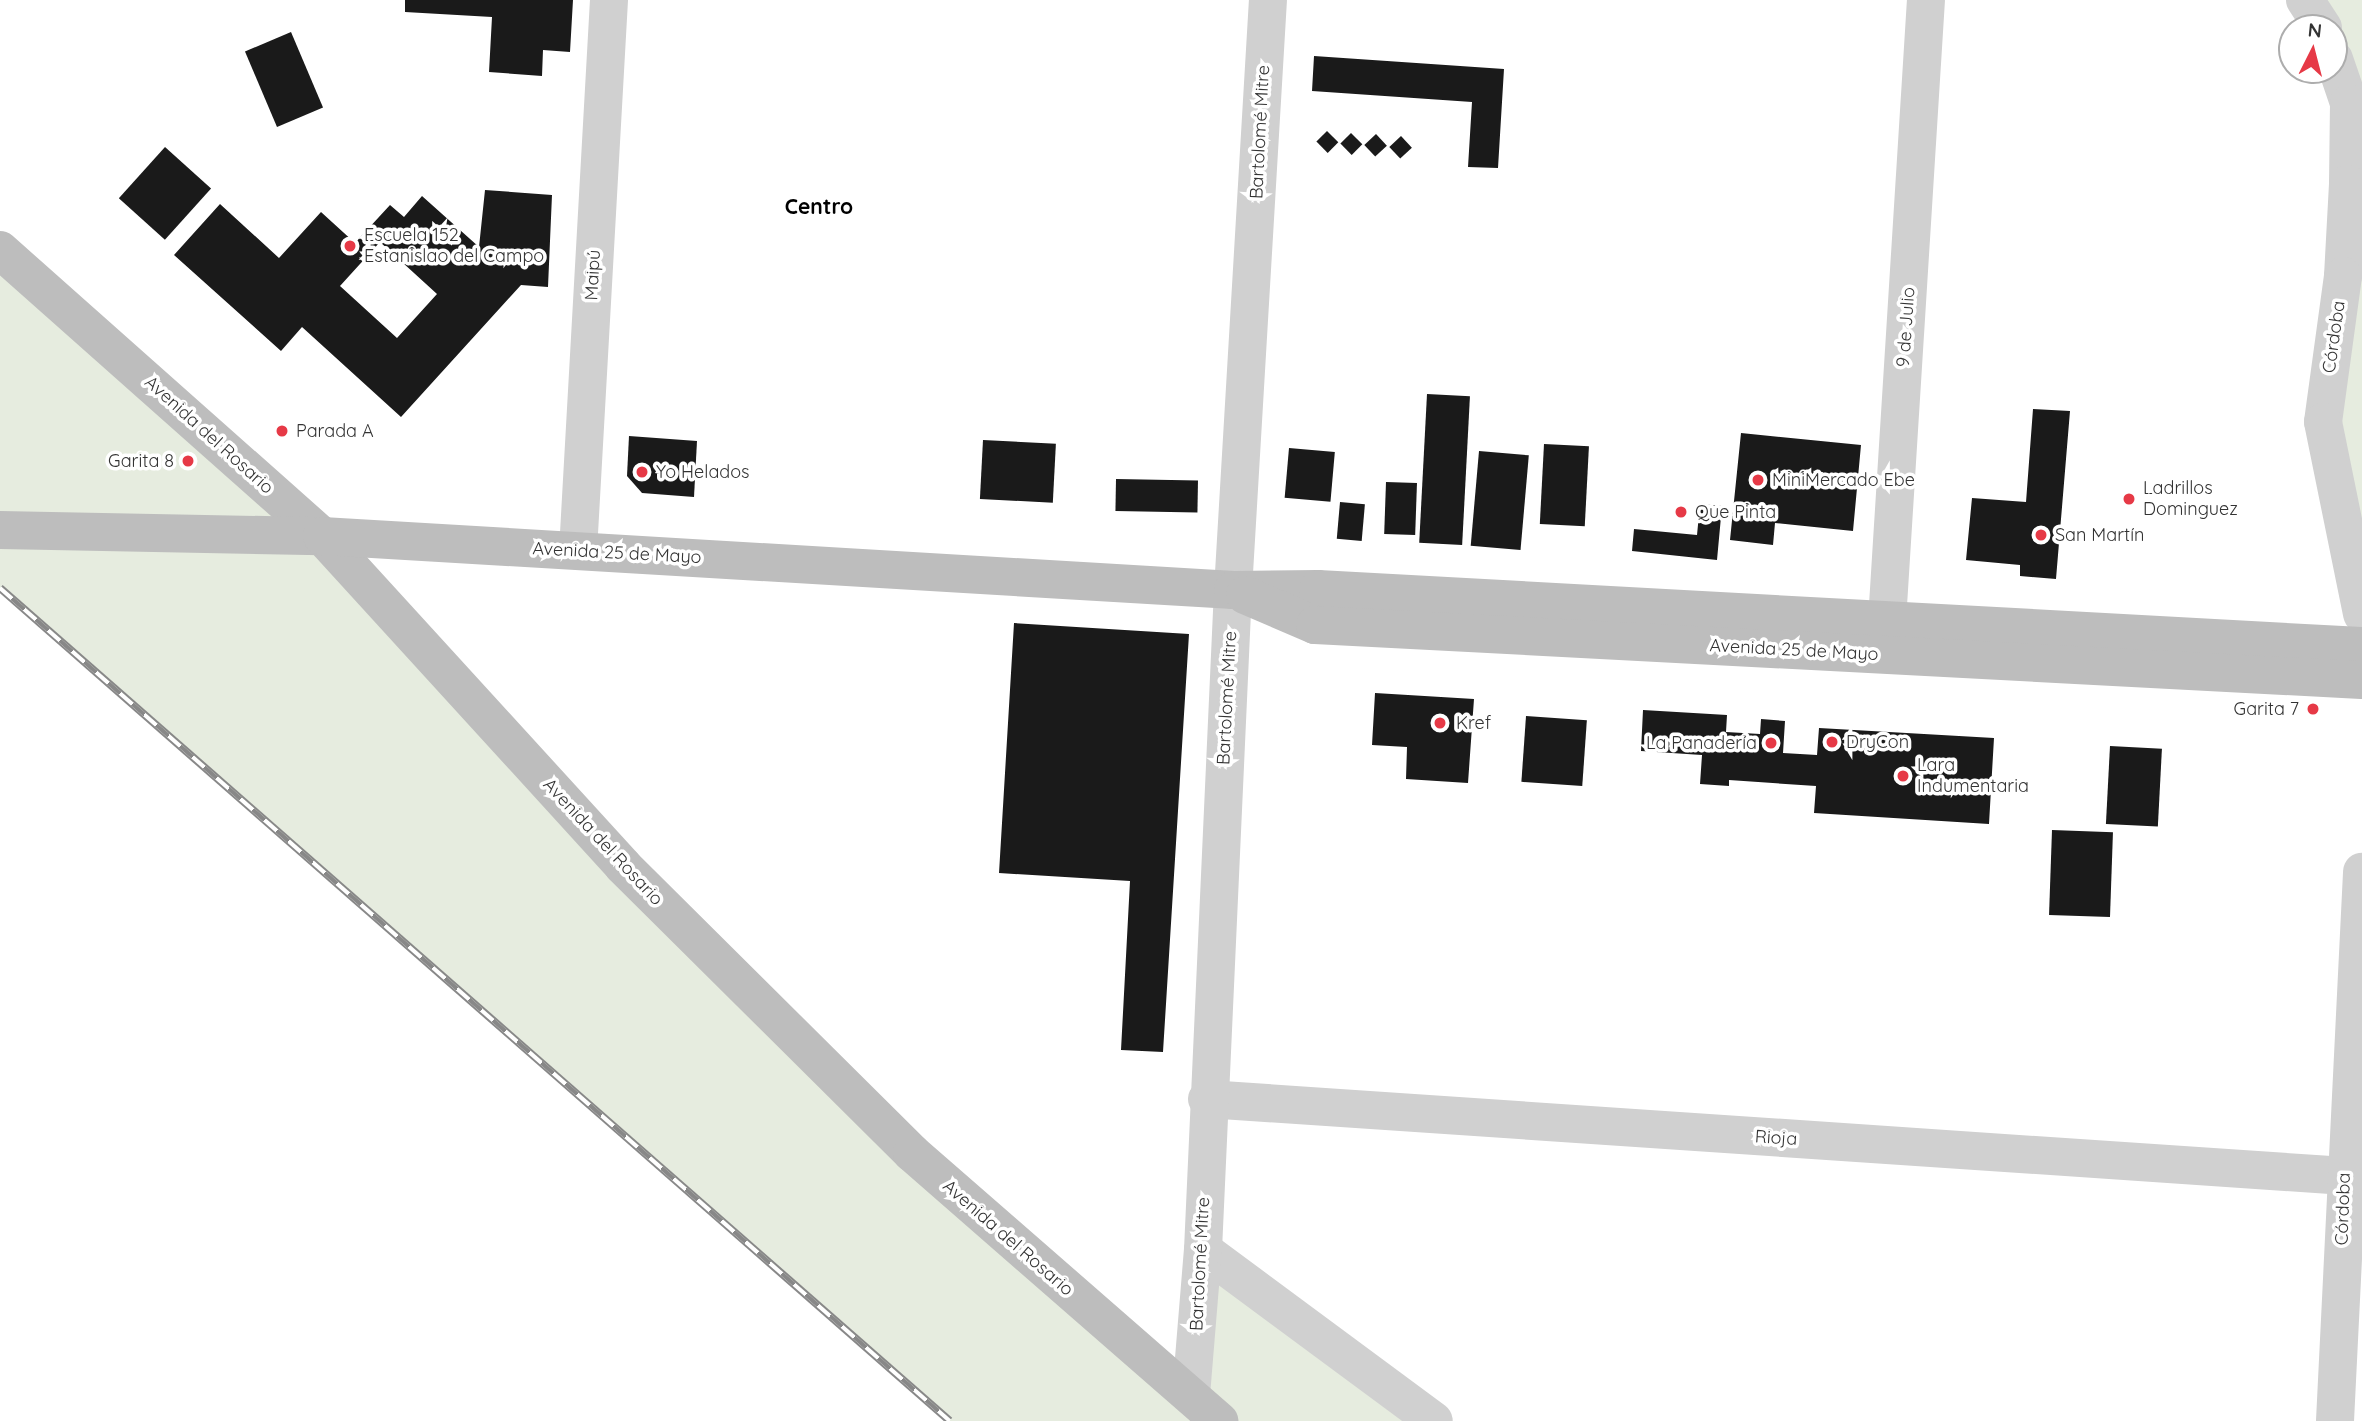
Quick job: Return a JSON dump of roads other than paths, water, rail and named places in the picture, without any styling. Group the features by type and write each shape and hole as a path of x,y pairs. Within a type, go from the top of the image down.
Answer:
{"main road":[{"name":"Avenida del Rosario","path":"0,250 322,536 623,866 912,1153 1219,1421"},
{"name":"Avenida 25 de Mayo","path":"0,530 322,536 1233,590 1315,625 2362,646"},
{"name":"Avenida 25 de Mayo","path":"1886,637 2362,680"}],"street":[{"name":"Maipú","path":"578,551 609,0"},
{"name":"Bartolomé Mitre","path":"1191,1395 1203,1250 1206,1100 1268,0"},
{"name":"9 de Julio","path":"1886,637 1926,0"},
{"name":"Córdoba","path":"2343,84 2349,103 2343,276 2323,422 2362,614"},
{"name":"Córdoba","path":"2335,1421 2362,872"},
{"name":"Rioja","path":"1206,1100 2345,1176"},
{"path":"1203,1250 1434,1421"}],"railway":[{"path":"0,588 950,1421"}],"place":[{"name":"Escuela 152 Estanislao del Campo","path":"350,246"},
{"name":"Parada A","path":"282,431"},
{"name":"Garita 8","path":"188,461"},
{"name":"Yo Helados","path":"642,472"},
{"name":"MiniMercado Ebe","path":"1758,480"},
{"name":"Ladrillos Dominguez","path":"2129,499"},
{"name":"Que Pinta","path":"1681,512"},
{"name":"San Martín","path":"2041,535"},
{"name":"Garita 7","path":"2313,709"},
{"name":"Kref","path":"1440,723"},
{"name":"DryCon","path":"1832,742"},
{"name":"La Panadería","path":"1771,743"},
{"name":"Lara Indumentaria","path":"1903,776"}],"district":[{"name":"Centro","path":"819,206"}]}
